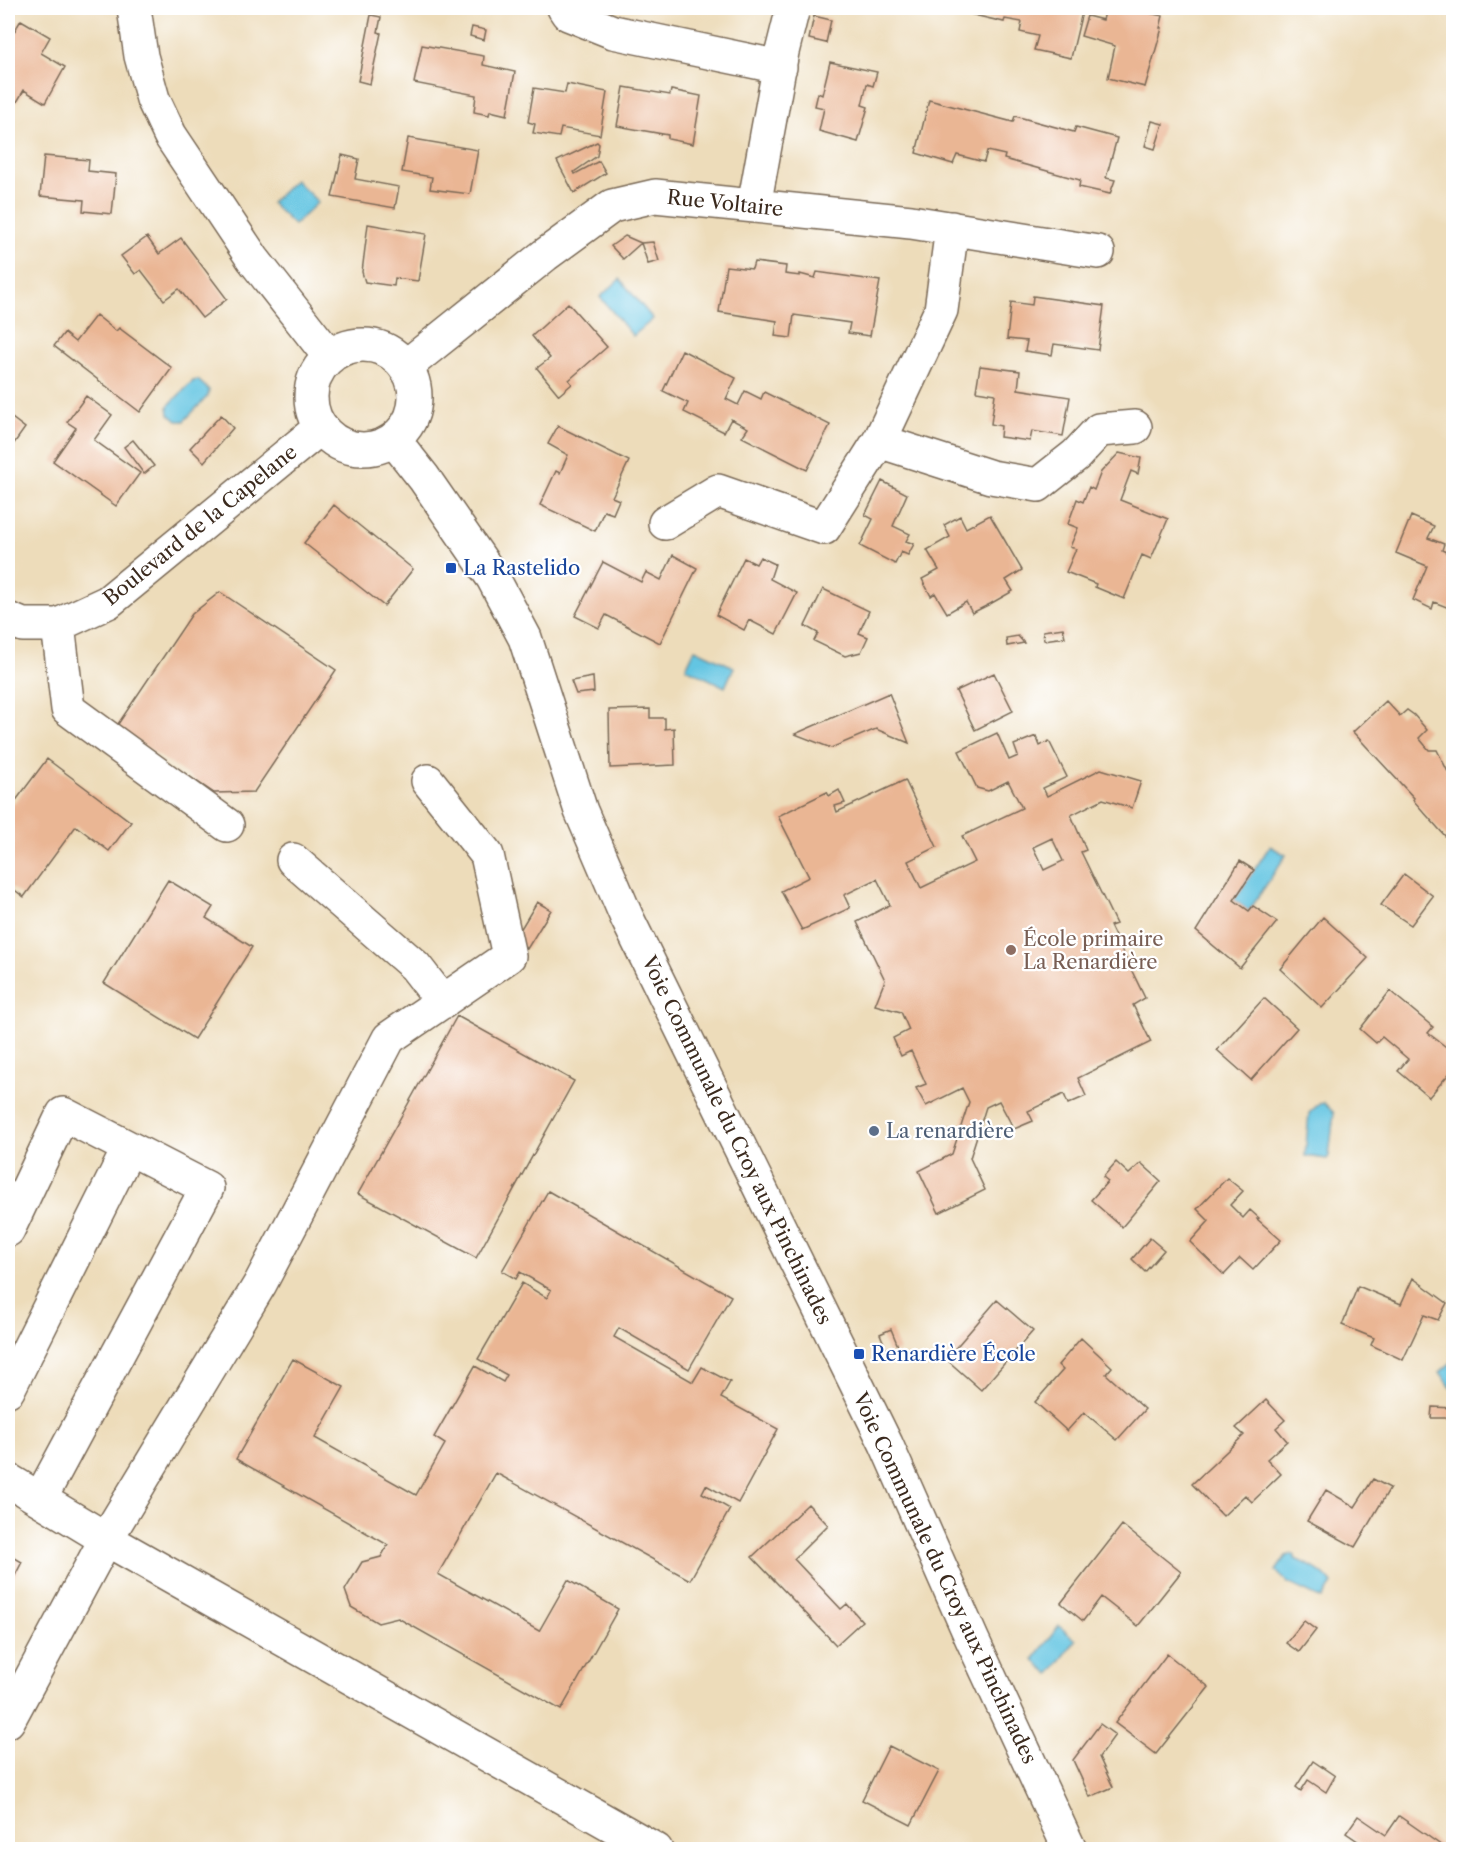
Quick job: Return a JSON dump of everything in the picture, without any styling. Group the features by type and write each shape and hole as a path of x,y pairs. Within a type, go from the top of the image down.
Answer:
{"street":[{"path":"134,8 141,56 147,78 153,99 170,135 253,259 330,357"},
{"path":"564,8 568,14 613,32 780,67"},
{"path":"754,206 793,8"},
{"name":"Rue Voltaire","path":"405,366 545,255 612,206 655,196 952,228 1098,252"},
{"path":"665,523 718,491 824,528 879,441 941,310 952,228"},
{"path":"361,345 378,347 393,355 405,366 414,385 414,405 408,425 394,440 375,448 354,449 335,441 320,428 312,406 312,383 319,369 330,357 344,349 361,345"},
{"path":"879,441 991,477 1038,485 1076,455 1099,430 1136,427"},
{"name":"Boulevard de la Capelane","path":"8,619 23,625 58,625 108,602 320,428"},
{"name":"Voie Communale du Croy aux Pinchinades","path":"394,440 424,478 493,578 525,638 581,811 627,918 886,1444 972,1639 1070,1850"},
{"path":"58,625 68,709 227,825"},
{"path":"8,1721 106,1539 260,1284 389,1038 509,956 487,855 428,781"},
{"path":"293,861 415,966 443,1002"},
{"path":"8,1230 63,1114 207,1188 40,1499"},
{"path":"8,1390 129,1148"},
{"path":"8,1480 106,1539 656,1850"}],"water":[{"path":"295,180 318,202 294,225 271,203"},
{"path":"620,279 653,319 633,336 600,297"},
{"path":"198,380 209,390 208,396 184,421 177,421 169,414 168,406 193,381"},
{"path":"695,649 734,667 725,687 686,668"},
{"path":"1270,846 1286,855 1249,911 1234,900"},
{"path":"1324,1103 1334,1113 1329,1156 1327,1159 1305,1156 1309,1113 1319,1104"},
{"path":"1453,1361 1454,1388 1452,1389 1440,1372"},
{"path":"1292,1554 1295,1559 1320,1572 1332,1584 1322,1599 1288,1583 1276,1571 1286,1556"},
{"path":"1059,1626 1076,1640 1050,1674 1033,1660"}],"building":[{"path":"944,8 1083,8 1071,58 1034,50 1038,36 1020,32 1022,22 1005,19 1004,22"},
{"path":"1106,8 1125,8 1163,16 1160,28 1162,28 1145,87 1108,78 1115,46 1081,36 1087,16 1103,20"},
{"path":"371,15 381,17 378,32 381,33 370,84 358,81"},
{"path":"814,16 831,20 826,43 809,39"},
{"path":"21,20 50,37 41,53 65,67 45,103 24,90 17,102 8,97 8,34 11,37"},
{"path":"472,27 486,30 484,40 470,36"},
{"path":"422,45 484,56 483,65 515,72 507,115 490,111 489,115 474,112 476,95 414,83"},
{"path":"830,62 877,72 873,86 867,84 862,105 868,107 858,142 819,131 824,108 815,106 818,93 822,95"},
{"path":"567,84 607,92 600,135 561,128 559,137 533,133 535,124 528,122 534,88 565,93"},
{"path":"624,87 670,95 671,90 701,96 693,144 668,139 668,135 617,126"},
{"path":"929,100 1013,122 1015,116 1074,132 1076,127 1117,138 1106,178 1115,180 1110,194 1079,187 1080,180 1004,159 1005,155 987,151 984,162 957,155 953,164 916,153"},
{"path":"1152,121 1163,124 1155,149 1145,146"},
{"path":"408,138 478,150 470,194 430,189 432,177 402,172"},
{"path":"597,142 599,144 597,156 574,172 575,174 599,161 606,173 574,193 557,161"},
{"path":"342,155 359,159 355,179 399,187 395,208 332,197"},
{"path":"44,156 89,160 88,171 116,174 112,214 83,211 84,200 40,196"},
{"path":"368,224 426,234 418,281 395,278 394,286 365,282 362,272"},
{"path":"625,236 641,243 623,259 611,246"},
{"path":"147,237 159,254 181,238 227,299 202,318 179,289 164,300 141,270 135,274 121,256"},
{"path":"653,242 659,261 648,264 641,243"},
{"path":"754,262 786,266 785,274 800,276 800,274 815,278 817,272 880,281 870,336 848,333 850,323 794,315 791,338 775,336 777,321 719,312 726,266 752,269"},
{"path":"1033,296 1104,306 1098,350 1054,344 1052,355 1025,351 1027,341 1007,339 1011,302 1032,305"},
{"path":"568,303 607,347 569,380 572,384 559,395 537,368 550,358 532,336"},
{"path":"96,315 116,331 119,328 172,368 140,412 54,346 64,333 75,342"},
{"path":"682,350 736,378 726,399 738,405 745,391 761,399 764,392 830,425 807,470 742,437 748,428 731,419 724,432 684,412 688,403 663,391"},
{"path":"980,366 1020,371 1018,389 1070,397 1063,436 1032,431 1030,441 1000,437 1001,426 991,424 995,394 976,391"},
{"path":"86,396 112,415 94,440 140,473 116,506 53,461 76,428 67,422"},
{"path":"8,415 25,428 8,452"},
{"path":"221,415 233,428 204,462 190,448"},
{"path":"558,426 629,461 612,497 619,500 613,514 604,511 595,531 540,505 556,471 560,473 568,455 548,444"},
{"path":"133,440 154,466 144,474 124,447"},
{"path":"1119,453 1141,458 1138,474 1131,471 1120,500 1168,519 1151,559 1142,555 1124,599 1066,572 1076,549 1070,547 1078,528 1068,524 1077,499 1083,502 1089,487 1094,490 1101,472"},
{"path":"882,481 907,494 893,526 910,534 906,541 914,544 908,555 901,552 895,564 860,546 873,519 865,515"},
{"path":"334,505 413,569 384,606 304,543"},
{"path":"990,515 1022,570 1006,580 1013,591 972,613 966,602 947,613 935,593 931,596 922,579 939,570 927,550 950,537 944,525 960,516 966,528"},
{"path":"1411,516 1434,526 1428,538 1444,544 1442,550 1454,556 1454,610 1434,602 1432,609 1413,600 1427,566 1396,553"},
{"path":"673,555 697,568 660,643 606,615 599,628 575,616 603,562 641,582 646,572 661,580"},
{"path":"760,557 775,564 770,579 797,593 776,634 749,620 744,630 716,615 744,558 756,564"},
{"path":"823,589 869,611 859,633 868,637 861,652 845,656 814,641 818,633 805,626"},
{"path":"220,592 336,670 254,792 214,793 116,727 192,614"},
{"path":"1063,628 1065,637 1044,640 1043,631"},
{"path":"1018,636 1024,643 1007,646 1006,638"},
{"path":"994,673 1013,711 975,730 956,691"},
{"path":"593,677 594,692 576,694 571,681"},
{"path":"889,693 909,743 876,729 831,748 795,734"},
{"path":"1386,701 1400,716 1407,710 1427,730 1419,738 1429,750 1437,750 1454,784 1454,846 1413,800 1414,798 1353,732"},
{"path":"650,709 650,718 665,718 665,729 674,728 675,765 610,768 609,710"},
{"path":"997,733 1009,760 1018,756 1014,745 1036,736 1040,746 1049,741 1067,777 1043,788 1047,796 1101,769 1141,781 1132,808 1103,799 1071,815 1086,850 1081,852 1116,924 1110,926 1145,998 1133,1005 1151,1042 1078,1078 1086,1096 1068,1104 1064,1094 1028,1111 1033,1121 1014,1129 999,1101 986,1107 970,1158 985,1190 939,1213 919,1171 952,1154 969,1102 962,1088 926,1106 916,1088 926,1084 911,1051 901,1056 893,1038 909,1030 901,1012 875,1005 885,980 857,922 890,905 877,879 844,895 850,908 802,930 781,891 809,877 778,816 827,792 829,796 839,790 845,803 835,806 837,812 905,780 937,847 908,861 921,888 975,862 962,836 1022,808 1008,781 988,791 977,788 959,751","holes":["1052,838 1063,861 1044,870 1033,847"]},
{"path":"47,759 131,822 109,851 76,826 24,897 8,885 8,811"},
{"path":"1240,861 1254,870 1234,900 1249,911 1253,906 1277,922 1240,968 1196,931"},
{"path":"1404,874 1433,896 1411,925 1381,905"},
{"path":"168,880 213,907 206,918 252,947 194,1039 104,983"},
{"path":"537,902 551,910 527,949 514,940"},
{"path":"1323,917 1368,958 1322,1008 1280,969"},
{"path":"1390,991 1433,1027 1428,1033 1454,1053 1454,1068 1429,1097 1398,1071 1408,1059 1382,1037 1376,1043 1360,1029"},
{"path":"1264,998 1297,1028 1251,1080 1217,1050"},
{"path":"457,1016 574,1081 476,1258 358,1194"},
{"path":"1116,1162 1129,1174 1141,1163 1161,1181 1122,1227 1091,1200 1108,1181 1103,1177"},
{"path":"1227,1178 1243,1191 1230,1205 1243,1218 1250,1210 1281,1240 1253,1270 1240,1258 1224,1275 1190,1242 1209,1221 1197,1209"},
{"path":"548,1191 731,1296 689,1369 619,1328 614,1337 693,1382 702,1367 730,1382 721,1398 778,1429 738,1503 706,1485 702,1493 730,1509 690,1580 496,1473 438,1574 539,1631 568,1580 618,1609 561,1710 398,1618 378,1623 351,1607 345,1590 362,1562 381,1557 388,1545 236,1459 293,1359 344,1387 315,1438 416,1495 445,1444 434,1437 475,1366 503,1382 507,1375 478,1359 522,1283 547,1298 551,1290 520,1272 516,1279 502,1271"},
{"path":"1150,1238 1164,1250 1145,1272 1132,1259"},
{"path":"1413,1278 1447,1303 1438,1320 1424,1315 1403,1360 1371,1345 1374,1338 1342,1325 1358,1286 1401,1304"},
{"path":"997,1300 1033,1331 981,1390 946,1359"},
{"path":"891,1329 900,1351 888,1353 880,1334"},
{"path":"1081,1338 1112,1367 1106,1374 1145,1409 1117,1440 1084,1412 1067,1431 1035,1402 1063,1370 1058,1365"},
{"path":"1266,1400 1285,1420 1276,1428 1287,1441 1267,1459 1281,1474 1252,1502 1245,1495 1223,1516 1192,1484 1244,1435 1236,1428"},
{"path":"1432,1407 1454,1408 1454,1418 1431,1418"},
{"path":"1373,1479 1390,1488 1355,1547 1307,1521 1326,1490 1355,1507"},
{"path":"808,1504 828,1525 794,1559 841,1609 847,1604 862,1621 836,1645 752,1557"},
{"path":"1122,1525 1181,1572 1138,1626 1101,1597 1083,1621 1061,1603"},
{"path":"8,1554 22,1562 8,1589"},
{"path":"1304,1621 1316,1630 1299,1652 1286,1643"},
{"path":"1167,1654 1209,1687 1156,1754 1115,1723"},
{"path":"1100,1724 1115,1735 1099,1757 1113,1787 1090,1797 1073,1760"},
{"path":"889,1746 939,1771 911,1825 862,1800"},
{"path":"1313,1761 1335,1776 1326,1792 1308,1780 1301,1791 1296,1787"},
{"path":"1358,1816 1386,1835 1399,1816 1445,1848 1444,1850 1371,1850 1346,1833"}],"place":[{"name":"La Rastelido","path":"451,568"},
{"name":"École primaire La Renardière","path":"1011,950"},
{"name":"La renardière","path":"874,1131"},
{"name":"Renardière École","path":"859,1354"}]}
